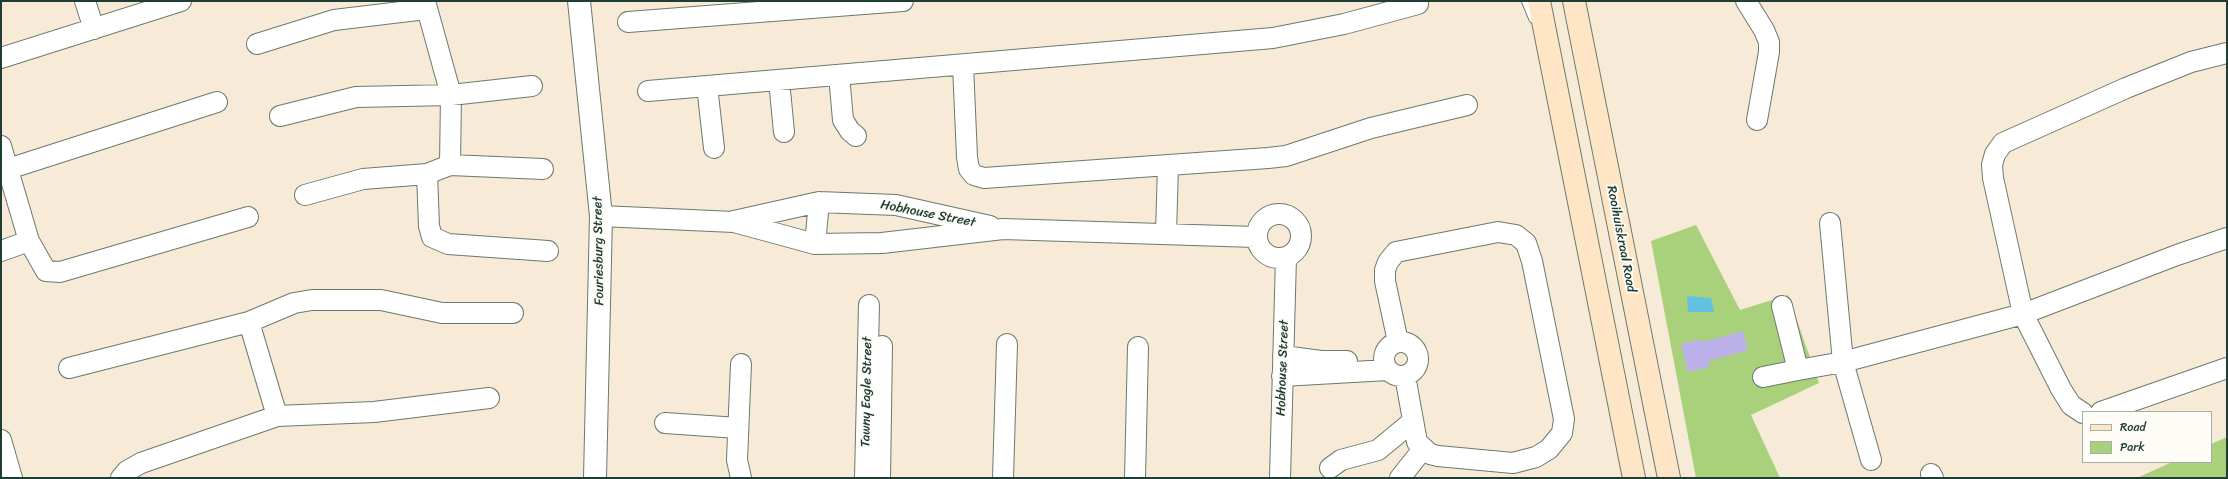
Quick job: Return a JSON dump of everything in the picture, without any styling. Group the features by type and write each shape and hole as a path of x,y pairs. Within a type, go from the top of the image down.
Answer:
{"main road":[{"path":"1539,1 1634,478"},
{"name":"Rooihuiskraal Road","path":"1574,1 1669,478"}],"street":[{"path":"85,1 94,29"},
{"path":"1,58 181,1"},
{"name":"Fouriesburg Street","path":"579,1 602,216 595,478"},
{"path":"628,22 807,5 903,1"},
{"path":"1746,1 1764,30 1769,42 1757,120"},
{"path":"648,91 1274,38 1344,24 1418,4"},
{"path":"257,44 334,20 425,5 452,95 450,165"},
{"path":"2082,412 2071,405 2061,389 2023,314 1993,178 1992,165 1995,154 2003,143 2191,62 2227,53"},
{"path":"963,65 967,157 969,169 974,175 984,178 1286,156 1371,128 1467,105"},
{"path":"840,75 843,120 850,131 856,136"},
{"path":"779,80 784,132"},
{"path":"280,116 350,97 452,95 532,86"},
{"path":"707,86 714,148"},
{"path":"8,169 217,102"},
{"path":"1,146 29,242 44,269 54,273 248,217"},
{"path":"305,195 363,179 427,174 450,165 543,168"},
{"path":"1166,234 1168,165"},
{"path":"427,174 429,226 432,237 435,239 448,244 548,251"},
{"path":"815,244 819,202"},
{"name":"Hobhouse Street","path":"734,222 819,202 896,205 1003,229"},
{"path":"1276,214 1292,217 1298,224 1302,240 1294,253 1286,257 1280,259 1269,256 1258,245 1256,237 1261,222 1269,216 1276,214"},
{"name":"Hobhouse Street","path":"602,216 734,222 815,244 882,244 1003,229 1256,237"},
{"path":"1830,223 1842,362 1871,460"},
{"path":"1282,376 1392,368 1415,368 1418,356 1411,345 1398,342 1390,346 1392,368 1413,421 1417,442 1423,449 1438,456 1513,463 1536,457 1550,449 1562,433 1564,419 1532,261 1526,243 1516,235 1498,232 1396,252 1388,262 1385,270 1385,282 1398,342"},
{"path":"1763,377 1842,362 2023,314 2177,255 2227,238"},
{"path":"1,250 29,242"},
{"name":"Hobhouse Street","path":"1280,478 1286,257"},
{"path":"69,368 249,322 294,304 312,300 381,300 402,303 434,312 513,314"},
{"name":"Tawny Eagle Street","path":"865,478 870,305"},
{"path":"1782,306 1798,370"},
{"path":"249,322 277,416"},
{"path":"1003,478 1007,344"},
{"name":"Tawny Eagle Street","path":"880,478 882,346"},
{"path":"1134,478 1138,347"},
{"path":"1283,356 1392,368"},
{"path":"740,364 737,460 741,478"},
{"path":"2104,411 2227,368"},
{"path":"120,478 127,471 141,463 277,416 374,412 488,398"},
{"path":"1330,468 1341,460 1378,450 1413,421"},
{"path":"665,423 738,428"},
{"path":"1,440 12,478"},
{"path":"1400,478 1423,449"}],"lane":[{"path":"1527,1 1548,49"}],"green space":[{"path":"1696,225 1740,310 1788,295 1819,383 1751,415 1780,478 1696,478 1651,241"},
{"path":"2227,437 2227,478 2137,478 2170,463 2212,463 2212,444"}],"water":[{"path":"1687,296 1711,298 1714,312 1688,312"}],"building":[{"path":"1743,331 1748,350 1708,361 1710,367 1688,372 1681,344 1702,339 1703,342"}]}
